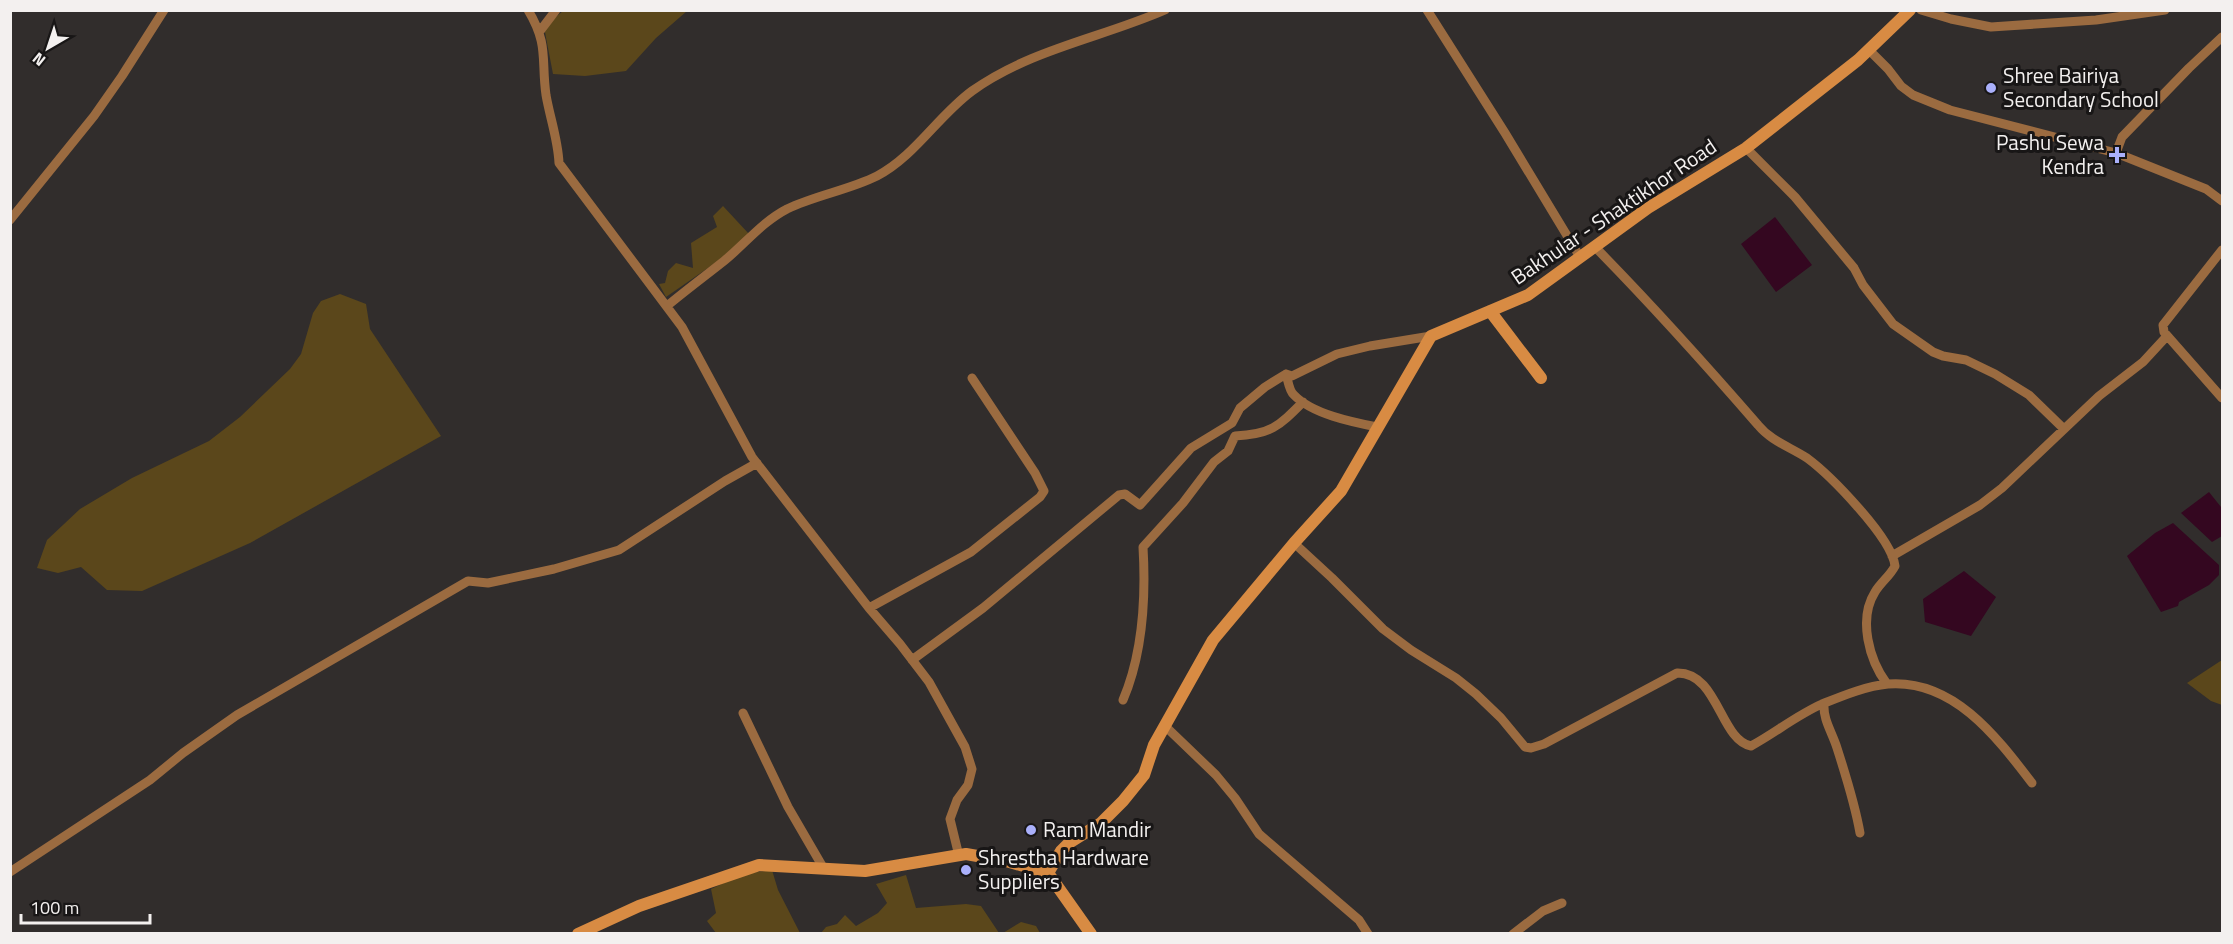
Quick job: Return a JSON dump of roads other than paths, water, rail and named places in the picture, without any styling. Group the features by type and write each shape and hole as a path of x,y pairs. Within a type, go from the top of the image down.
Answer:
{"street":[{"path":"10,220 94,116 164,10"},
{"path":"528,10 540,31 546,66 546,93 558,147 559,163 682,327 757,463 929,682 965,747 972,769 968,785 957,800 950,819 959,856"},
{"path":"540,31 556,10"},
{"path":"667,306 725,260 764,224 787,209 878,175 907,153 972,92 997,76 1057,48 1165,10"},
{"path":"1426,10 1505,133 1580,258"},
{"name":"Bakhular - Shaktikhor Road","path":"1431,336 1528,295 1648,208 1746,148 1869,50 1910,10"},
{"path":"1921,10 1991,27 2096,20 2165,10"},
{"path":"2116,153 2122,137 2189,68 2223,37"},
{"path":"1869,50 1901,86 1913,95 1950,110 2116,153 2206,189 2223,201"},
{"path":"1746,148 1795,197 1854,268 1863,285 1893,324 1933,352 1966,360 1995,374 2029,395 2064,429"},
{"path":"1595,247 1683,339 1759,427 1779,443 1806,458 1847,496 1878,533 1893,556 1895,566 1892,573 1873,594 1866,618 1867,639 1882,678 1887,684"},
{"path":"2223,250 2163,325 2163,332 2223,398"},
{"path":"1490,311 1541,378"},
{"path":"912,660 983,608 1119,495 1125,495 1140,505 1191,448 1232,423 1240,408 1286,374 1292,375 1348,351 1431,336"},
{"path":"1048,873 1056,858 1069,843 1091,831 1123,801 1144,775 1154,746 1213,640 1341,490 1431,336"},
{"path":"1893,556 1980,505 2002,488 2099,396 2143,362 2167,336"},
{"path":"1286,374 1292,394 1303,402 1323,412 1377,427"},
{"path":"869,608 971,552 1040,497 1044,491 1043,485 972,378"},
{"path":"1123,700 1129,686 1140,635 1143,547 1184,503 1214,462 1228,451 1235,436 1257,435 1275,428 1303,402"},
{"path":"10,872 150,780 183,753 237,716 468,581 488,583 619,550 757,463"},
{"path":"1294,543 1383,629 1476,694 1501,718 1525,747 1531,748 1544,744 1677,673 1688,672 1700,681 1738,741 1751,746 1824,704 1867,688 1887,684 1907,684 1932,690 1970,712 1992,734 2032,783"},
{"path":"1824,704 1823,716 1831,730 1843,767 1857,813 1860,833"},
{"path":"743,713 788,807 824,868"},
{"path":"1165,726 1216,775 1235,798 1259,834 1359,920 1368,933"},
{"path":"578,933 639,906 759,865 865,871 966,854 1006,861 1048,873 1091,933"},
{"path":"1513,933 1543,910 1562,903"}],"place":[{"name":"Shree Bairiya Secondary School","path":"1991,88"},
{"name":"Pashu Sewa Kendra","path":"2117,155"},
{"name":"Ram Mandir","path":"1031,830"},
{"name":"Shrestha Hardware Suppliers","path":"966,870"}]}
